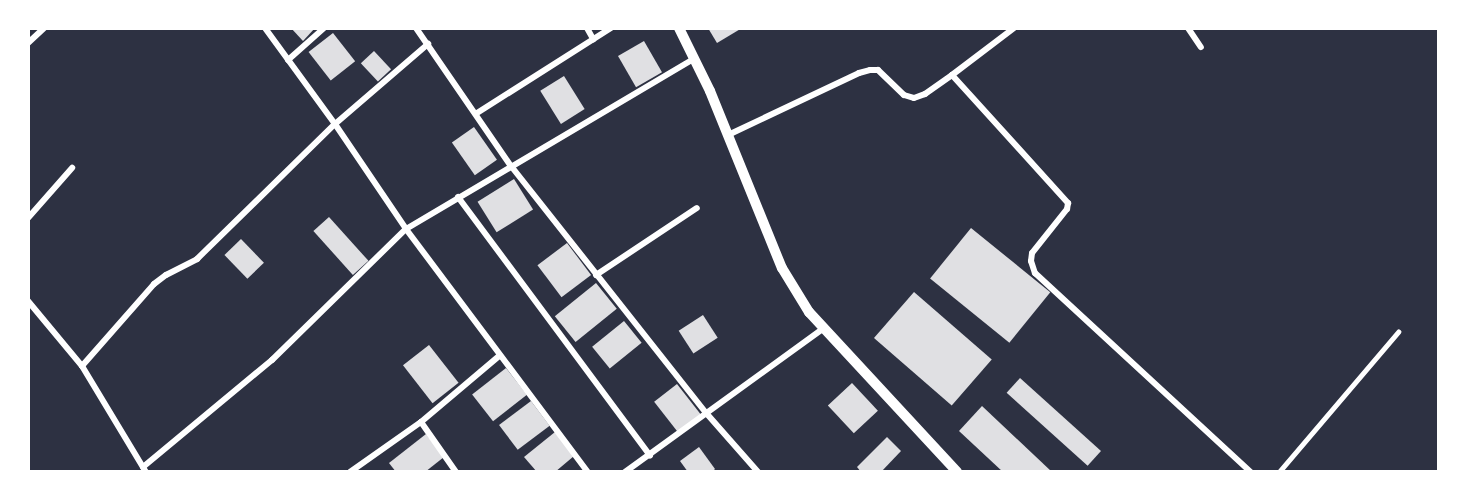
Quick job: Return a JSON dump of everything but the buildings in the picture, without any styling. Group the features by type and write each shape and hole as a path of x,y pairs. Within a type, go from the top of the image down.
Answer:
{"street":[{"path":"28,43 44,28"},
{"path":"265,28 335,124 406,229 499,356 588,471"},
{"path":"288,60 324,28"},
{"path":"416,28 477,113 511,166 707,414 758,471"},
{"path":"586,28 593,39"},
{"path":"477,113 611,28"},
{"path":"679,28 728,135 783,268 809,312 957,471"},
{"path":"728,135 858,73 878,70 904,95 914,98 925,94 1014,28"},
{"path":"1188,28 1202,47"},
{"path":"82,366 154,284 166,274 197,259 335,124 428,44"},
{"path":"28,301 82,366 145,469 272,360 406,229 694,59"},
{"path":"952,75 1068,203 1067,209 1032,254 1031,261 1035,273 1251,471"},
{"path":"28,218 72,168"},
{"path":"458,197 650,456"},
{"path":"596,275 697,208"},
{"path":"625,471 650,456 824,328"},
{"path":"350,471 421,422 499,356"},
{"path":"421,422 456,471"}],"lane":[{"path":"1279,471 1398,332"}]}
